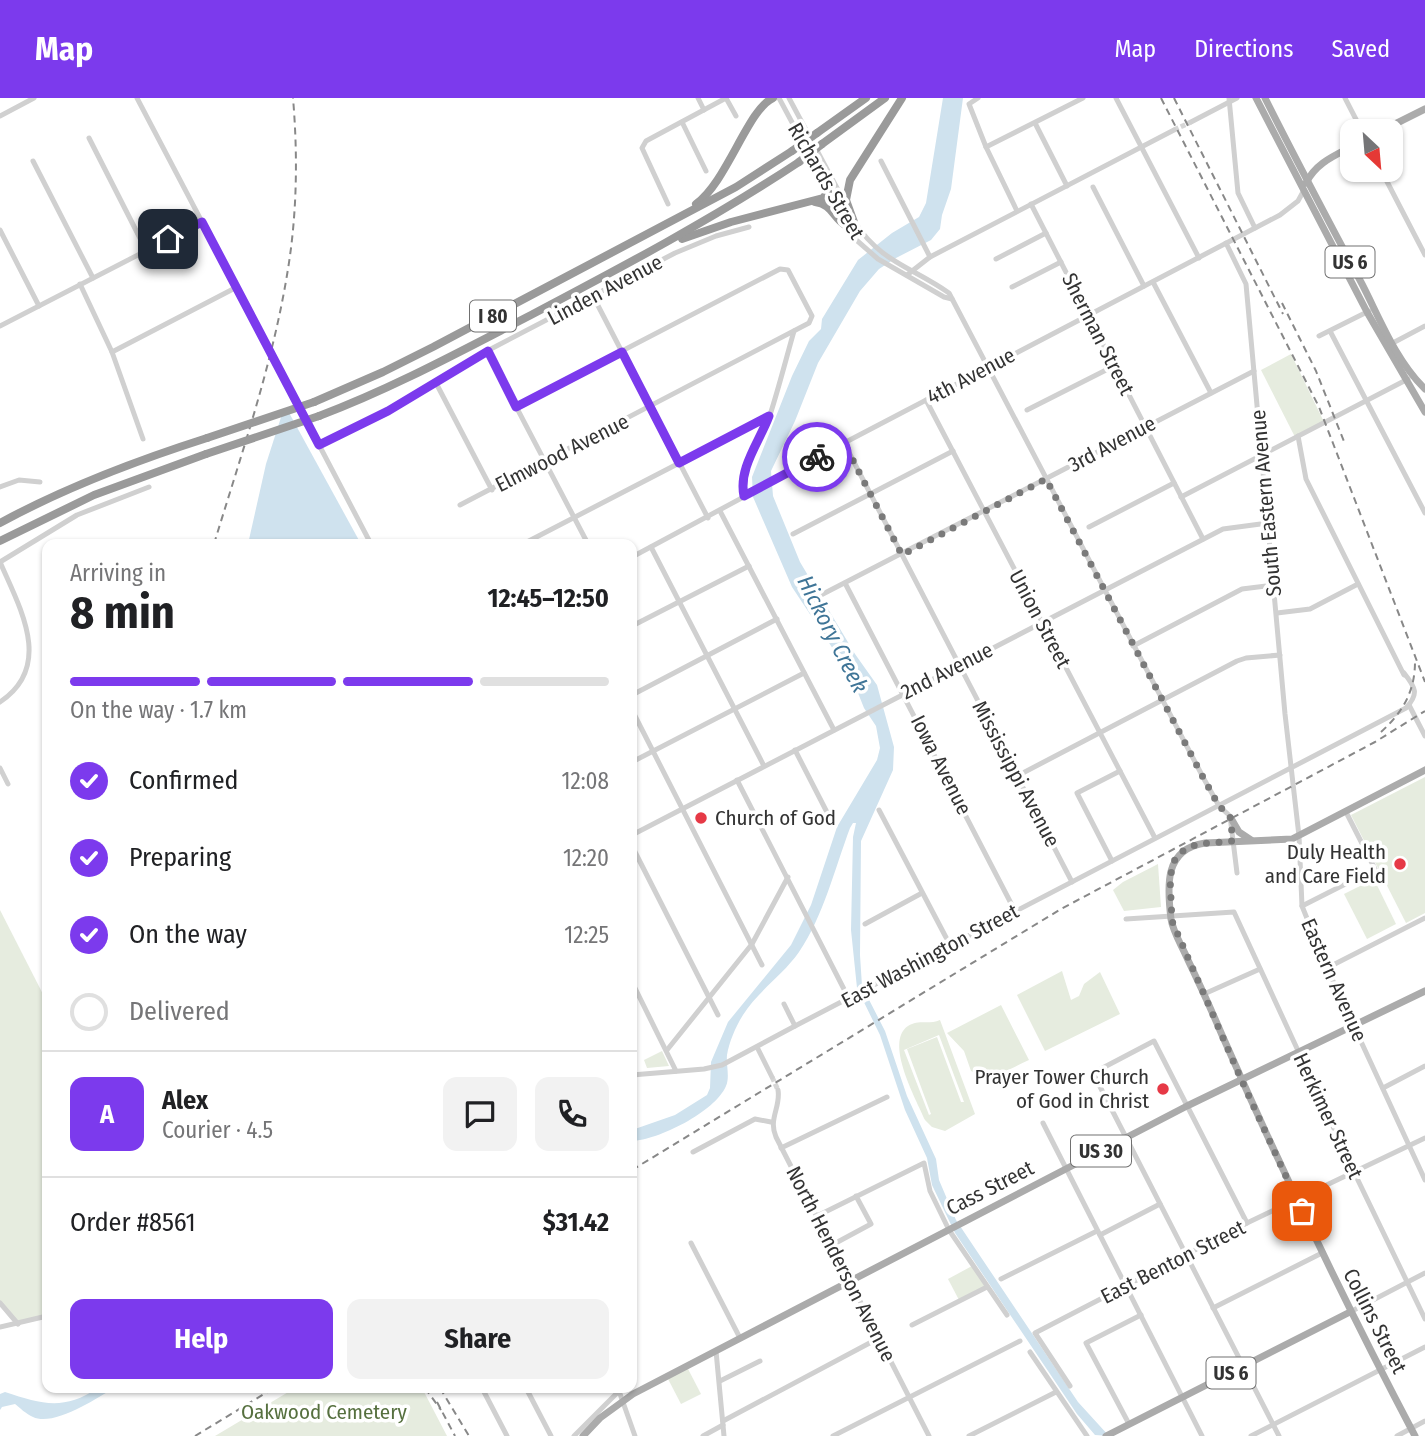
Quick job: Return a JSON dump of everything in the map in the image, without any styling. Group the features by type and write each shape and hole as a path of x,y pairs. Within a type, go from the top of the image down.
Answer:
{"highway":[{"path":"668,223 701,200 716,184 765,98"},
{"path":"761,108 773,98"},
{"name":"I 80","path":"0,523 78,484 142,459 314,402 383,372 736,187 866,98"},
{"name":"I 80","path":"0,541 94,495 319,416 391,386 663,246 744,199 885,98"},
{"path":"663,246 731,222 823,198 832,190 843,187 902,98"},
{"path":"805,201 830,207 842,223 850,223 846,200 850,180"}],"main road":[{"path":"1256,98 1305,186"},
{"path":"1265,98 1305,186"},
{"path":"1404,120 1425,109"},
{"path":"1305,186 1321,164 1340,153"},
{"name":"US 6","path":"1305,186 1410,379 1425,412"},
{"name":"US 6","path":"1410,379 1425,389"},
{"path":"1233,841 1299,836 1425,770"},
{"path":"1232,821 1242,836 1251,841"},
{"name":"Collins Street","path":"1233,841 1205,843 1188,848 1175,859 1170,871 1173,926 1350,1312 1413,1432"},
{"name":"Cass Street","path":"583,1436 622,1401 740,1338 1187,1106 1354,1027 1425,990"},
{"name":"US 6","path":"1109,1435 1350,1312"}],"street":[{"path":"0,116 34,98"},
{"path":"137,98 368,539"},
{"path":"698,98 704,110"},
{"path":"668,205 642,148 646,141 726,98 736,116"},
{"name":"Richards Street","path":"779,98 850,223 868,247 892,264 942,288 952,299 1133,646 1219,806 1227,812 1232,821"},
{"name":"Richards Street","path":"789,98 832,190"},
{"path":"978,98 969,104 1017,211"},
{"path":"986,146 1083,98"},
{"path":"1116,98 1199,258"},
{"path":"1191,121 1237,98"},
{"path":"1345,98 1356,119"},
{"path":"1229,100 1238,193 1255,228"},
{"path":"682,122 706,171"},
{"path":"1035,123 1067,186"},
{"path":"909,273 930,257 1174,130"},
{"path":"89,138 146,250"},
{"path":"33,160 93,278"},
{"path":"881,161 930,257"},
{"path":"1387,182 1425,256"},
{"name":"4th Avenue","path":"637,554 1255,228 1291,208 1305,186"},
{"path":"1093,187 1144,286"},
{"name":"Sherman Street","path":"1031,204 1203,539"},
{"path":"0,326 202,222"},
{"name":"Linden Avenue","path":"319,445 436,383 488,351 693,244 749,226"},
{"path":"0,230 39,306"},
{"path":"996,259 1046,233"},
{"name":"South Eastern Avenue","path":"1226,243 1246,284 1291,767"},
{"path":"1012,288 1060,262"},
{"name":"Elmwood Avenue","path":"460,505 812,321 794,282 784,268 622,352"},
{"path":"1153,282 1211,393"},
{"path":"80,284 112,352 143,439"},
{"path":"112,352 237,287"},
{"path":"593,296 708,518"},
{"path":"1319,336 1371,310"},
{"path":"1390,345 1425,326"},
{"path":"744,496 742,485 746,467 769,416 794,331"},
{"path":"1331,331 1425,513"},
{"path":"488,351 586,539"},
{"path":"516,407 622,352"},
{"path":"1027,411 1114,366"},
{"name":"3rd Avenue","path":"821,595 1254,371"},
{"path":"1181,497 1410,379"},
{"path":"436,383 492,489"},
{"name":"Union Street","path":"926,400 1155,838"},
{"path":"533,539 769,416"},
{"path":"1298,436 1306,479 1410,681 1414,699 1409,705 1425,736"},
{"name":"Mississippi Avenue","path":"844,443 1072,882"},
{"path":"793,534 953,451"},
{"path":"0,487 19,480 40,482"},
{"path":"1088,527 1174,483"},
{"path":"0,702 11,694 24,676 30,657 22,614 0,562 77,515 149,486"},
{"path":"720,511 834,730"},
{"name":"2nd Avenue","path":"637,832 1203,539 1232,526 1268,523"},
{"path":"651,547 764,766"},
{"path":"637,623 749,566"},
{"name":"Iowa Avenue","path":"845,583 1016,911"},
{"path":"1277,613 1310,609 1358,584"},
{"path":"1133,646 1242,589 1274,585"},
{"path":"637,692 777,619"},
{"path":"1017,776 1237,661 1280,655"},
{"path":"637,759 804,673"},
{"name":"East Washington Street","path":"637,1075 704,1069 731,1062 1409,705"},
{"path":"637,720 762,965"},
{"path":"795,750 832,822"},
{"name":"Eastern Avenue","path":"1291,767 1299,836 1302,906 1327,968 1425,1180"},
{"path":"0,768 8,784"},
{"path":"1112,861 1077,793 1120,771"},
{"path":"737,780 852,997"},
{"path":"879,810 950,945"},
{"path":"1302,906 1375,870 1346,812"},
{"path":"1232,821 1237,873"},
{"path":"637,856 718,1015"},
{"path":"667,1050 752,944 788,877"},
{"path":"865,924 922,893"},
{"name":"Herkimer Street","path":"1171,916 1234,912 1425,1319"},
{"path":"1126,919 1171,916"},
{"path":"1327,968 1425,918"},
{"path":"1204,994 1260,969"},
{"path":"637,992 676,1071"},
{"path":"784,1004 795,1026"},
{"path":"1247,1223 1154,1041 1093,1073 1279,1436"},
{"path":"757,1047 772,1077"},
{"path":"1382,1088 1425,1066"},
{"path":"693,1152 755,1119 771,1122 779,1102 778,1090"},
{"path":"781,1148 887,1097"},
{"name":"North Henderson Avenue","path":"771,1122 781,1148 929,1436"},
{"path":"1043,1123 1202,1436"},
{"name":"East Benton Street","path":"1070,1386 1035,1333 1247,1223 1425,1138"},
{"path":"817,1216 924,1163 930,1191 949,1230 1006,1315"},
{"path":"832,1245 871,1224 856,1196"},
{"path":"1001,1279 1160,1204"},
{"path":"691,1243 740,1338"},
{"path":"1213,1308 1322,1252"},
{"path":"1350,1312 1425,1273"},
{"path":"912,1325 987,1287"},
{"path":"0,1303 18,1324"},
{"path":"1129,1424 1086,1343 1141,1315"},
{"path":"0,1326 42,1317"},
{"path":"703,1436 879,1338"},
{"path":"834,1436 1020,1341"},
{"path":"1251,1436 1425,1347"},
{"path":"716,1351 724,1436"},
{"path":"1030,1352 1087,1436"},
{"path":"720,1381 760,1361"},
{"path":"970,1436 1056,1392"},
{"path":"485,1393 507,1436"},
{"path":"529,1393 551,1436"},
{"path":"574,1436 614,1393"},
{"path":"619,1393 635,1436"},
{"path":"1397,1436 1413,1432 1425,1422"}],"green space":[{"path":"1291,354 1324,422 1295,437 1261,370"},
{"name":"Duly Health and Care Field","path":"1425,777 1425,913 1406,923 1351,815"},
{"path":"1158,864 1161,907 1124,911 1113,890"},
{"path":"1374,879 1396,924 1367,939 1344,894"},
{"path":"0,910 42,992 42,1316 19,1323 0,1301"},
{"path":"1062,971 1071,1000 1079,996 1084,984 1100,972 1120,1014 1045,1051 1017,995"},
{"path":"1001,1005 1029,1060 993,1075 971,1071 964,1051 947,1033"},
{"path":"940,1020 975,1114 945,1131 932,1127 925,1120 900,1057 901,1034 908,1026","holes":["939,1035 964,1102 961,1102 937,1037 907,1049 931,1114 929,1115 904,1050"]},
{"path":"662,1051 669,1066 647,1068 644,1060"},
{"path":"972,1266 986,1286 959,1300 948,1279"},
{"path":"687,1367 701,1394 681,1404 667,1377"},
{"name":"Oakwood Cemetery","path":"287,1393 425,1393 447,1436 215,1436"}],"water":[{"name":"Hickory Creek","path":"943,98 963,98 951,189 940,229 931,240 879,269 860,291 818,363 771,471 773,496 800,562 855,654 877,685 894,747 893,770 861,841 862,986 885,1031 907,1096 936,1159 939,1180 956,1220 1078,1402 1109,1436 1095,1435 1077,1414 955,1233 932,1185 927,1158 905,1110 880,1035 857,988 851,930 853,837 856,823 850,828 822,908 799,952 749,1006 738,1024 727,1055 726,1086 720,1096 685,1123 656,1136 637,1140 637,1128 675,1115 707,1095 710,1088 711,1062 728,1022 791,945 811,905 837,827 877,760 880,748 876,726 864,708 852,678 792,587 753,497 752,477 792,376 809,341 821,329 822,319 858,260 892,233 919,217 926,203"},
{"path":"284,408 287,409 358,539 249,539 266,464"},
{"path":"5,1392 52,1403 63,1403 85,1395 106,1393 52,1418 33,1417 15,1404 0,1410 0,1394"}],"tunnel":[{"path":"1174,130 1191,122"},
{"path":"772,1077 778,1090"}],"railway":[{"path":"216,539 264,377 287,275 296,187 293,98"},
{"path":"1161,98 1319,407 1425,682"},
{"path":"1174,98 1283,314"},
{"path":"1282,303 1316,371 1345,444"},
{"path":"1381,732 1406,701 1413,683 1415,662"},
{"path":"637,1167 1061,909 1375,742 1425,711"},
{"path":"195,1436 266,1393"},
{"path":"429,1393 441,1410"},
{"path":"443,1393 469,1436"},
{"path":"437,1402 455,1436"}],"way so far":[{"path":"817,457 844,443 902,555 1046,479 1204,779 1219,806 1227,812 1232,821 1233,841 1193,846 1181,853 1174,862 1170,877 1172,921 1302,1211"}],"place":[{"name":"Church of God","path":"701,818"},
{"name":"Duly Health and Care Field","path":"1400,864"},
{"name":"Prayer Tower Church of God in Christ","path":"1163,1089"}],"route":[{"path":"168,239 202,222 319,445 388,411 488,351 516,407 622,352 679,463 769,416 746,467 742,485 744,496 817,457"}]}
